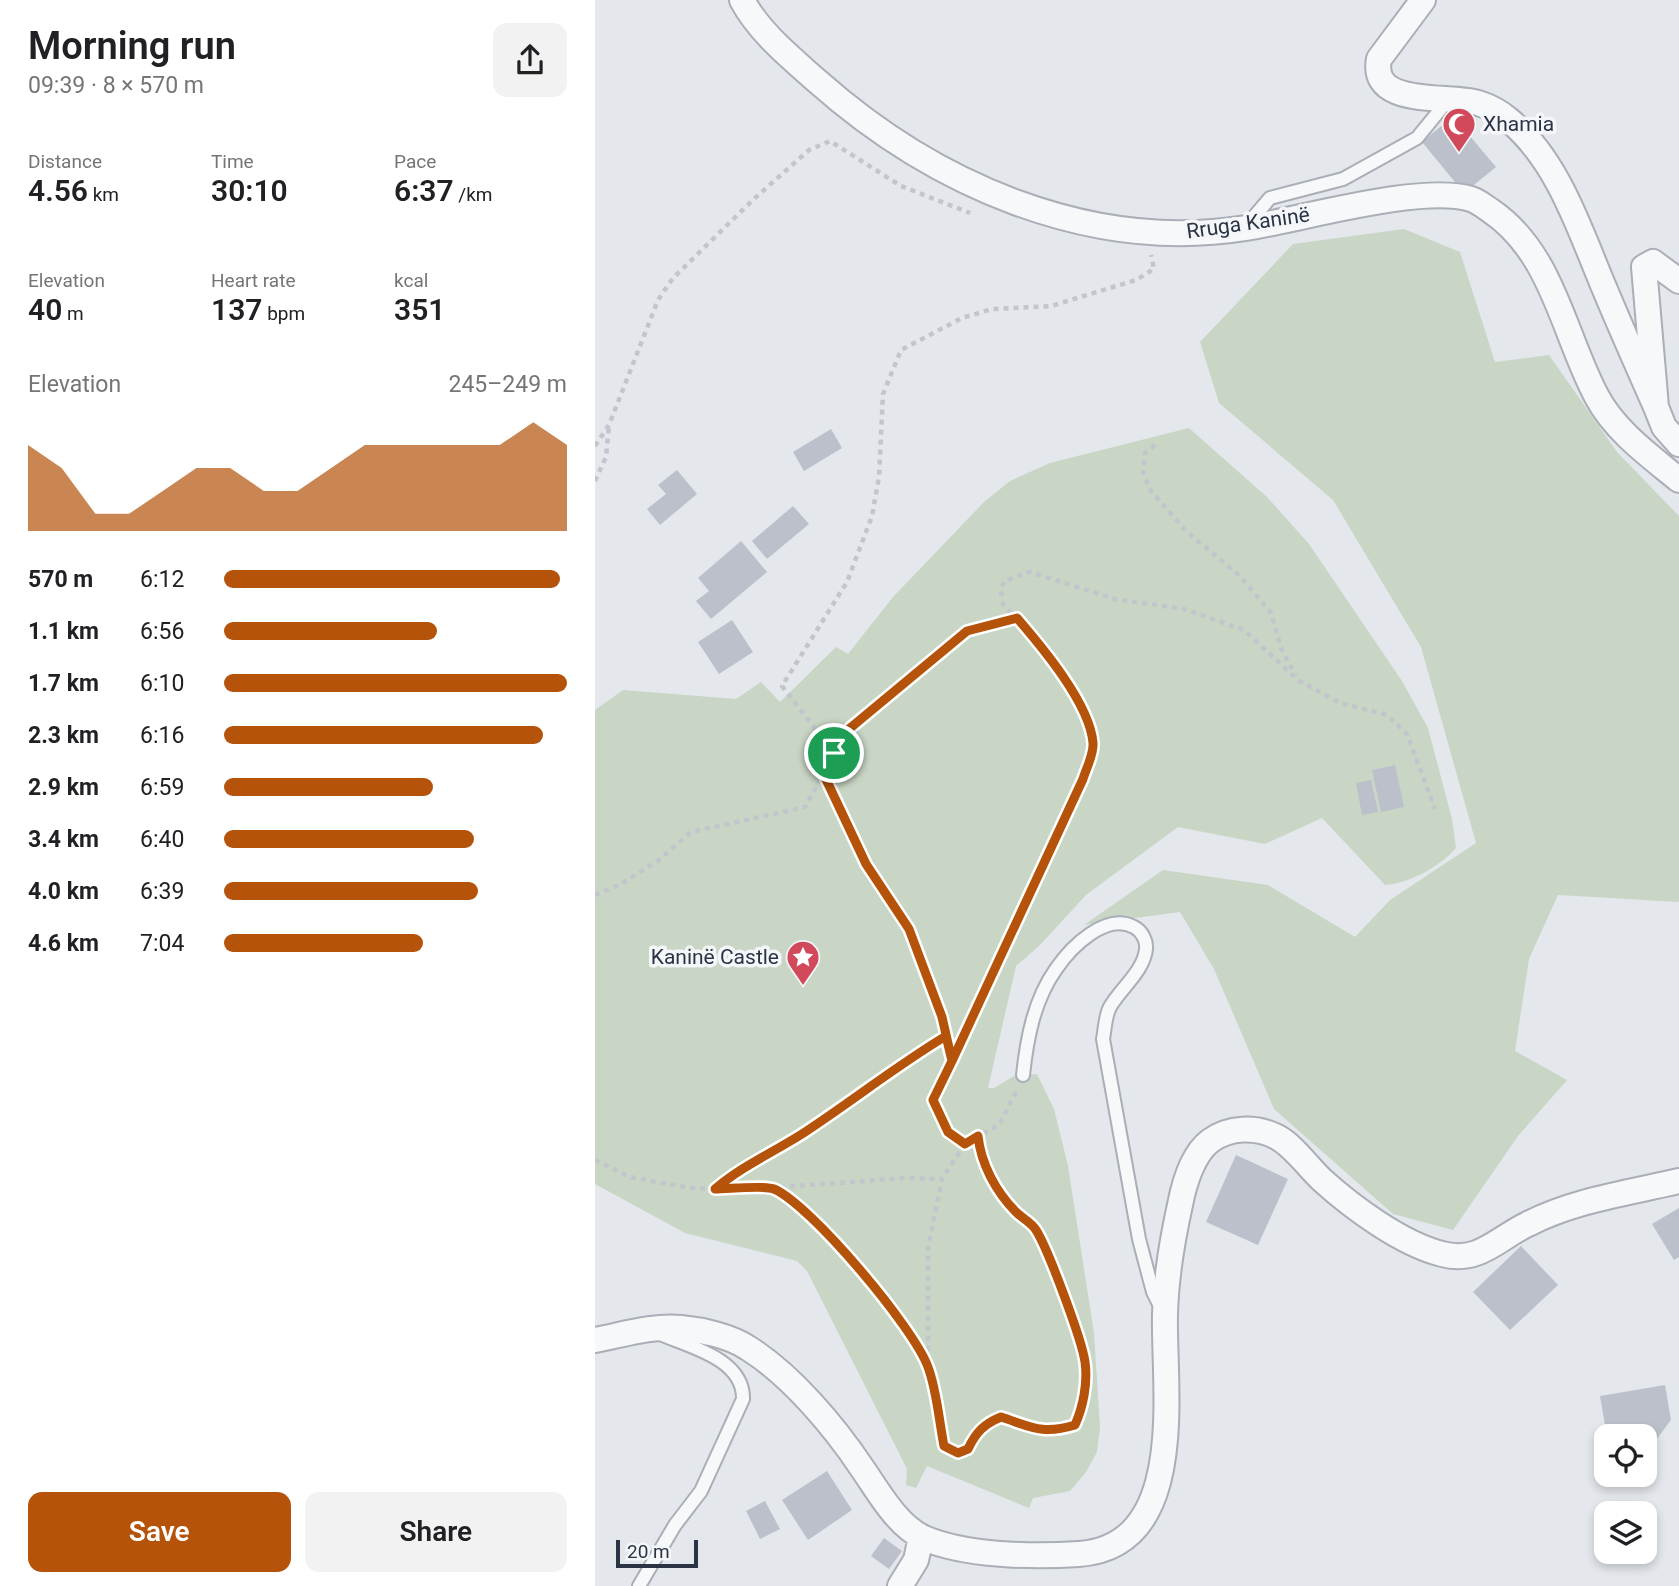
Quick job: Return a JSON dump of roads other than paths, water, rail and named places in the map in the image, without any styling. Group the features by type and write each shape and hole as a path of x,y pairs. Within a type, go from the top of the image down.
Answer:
{"street":[{"name":"Rruga Kaninë","path":"742,0 749,13 787,55 890,140 950,174 1016,203 1139,233 1244,228 1435,194 1473,199 1504,219 1530,252 1553,292 1598,399 1633,442 1679,480"},
{"path":"1423,0 1379,59 1377,70 1382,82 1394,91 1480,103 1507,119 1534,144 1568,204 1664,427 1679,444"},
{"path":"1657,407 1644,267 1653,262 1679,281"},
{"path":"595,1340 677,1327 712,1334 747,1346 841,1436 901,1522 921,1537 945,1544 1017,1556 1085,1554 1118,1543 1142,1518 1157,1488 1165,1453 1165,1315 1170,1251 1182,1194 1192,1165 1208,1142 1232,1130 1256,1129 1280,1138 1324,1181 1369,1217 1444,1255 1473,1256 1497,1245 1525,1225 1578,1203 1679,1181"},
{"path":"900,1586 916,1560 921,1537"}],"lane":[{"path":"1244,228 1269,198 1343,179 1417,138 1449,100"},
{"path":"1023,1075 1027,1042 1039,1000 1056,968 1085,938 1105,926 1125,922 1140,930 1146,945 1144,961 1108,1010 1103,1039 1139,1239 1153,1292 1165,1315"},
{"path":"639,1586 674,1525 701,1490 743,1399 743,1385 735,1372 715,1357 652,1331"}],"place":[{"name":"Xhamia","path":"1459,154"},
{"name":"Kaninë Castle","path":"803,987"}]}
